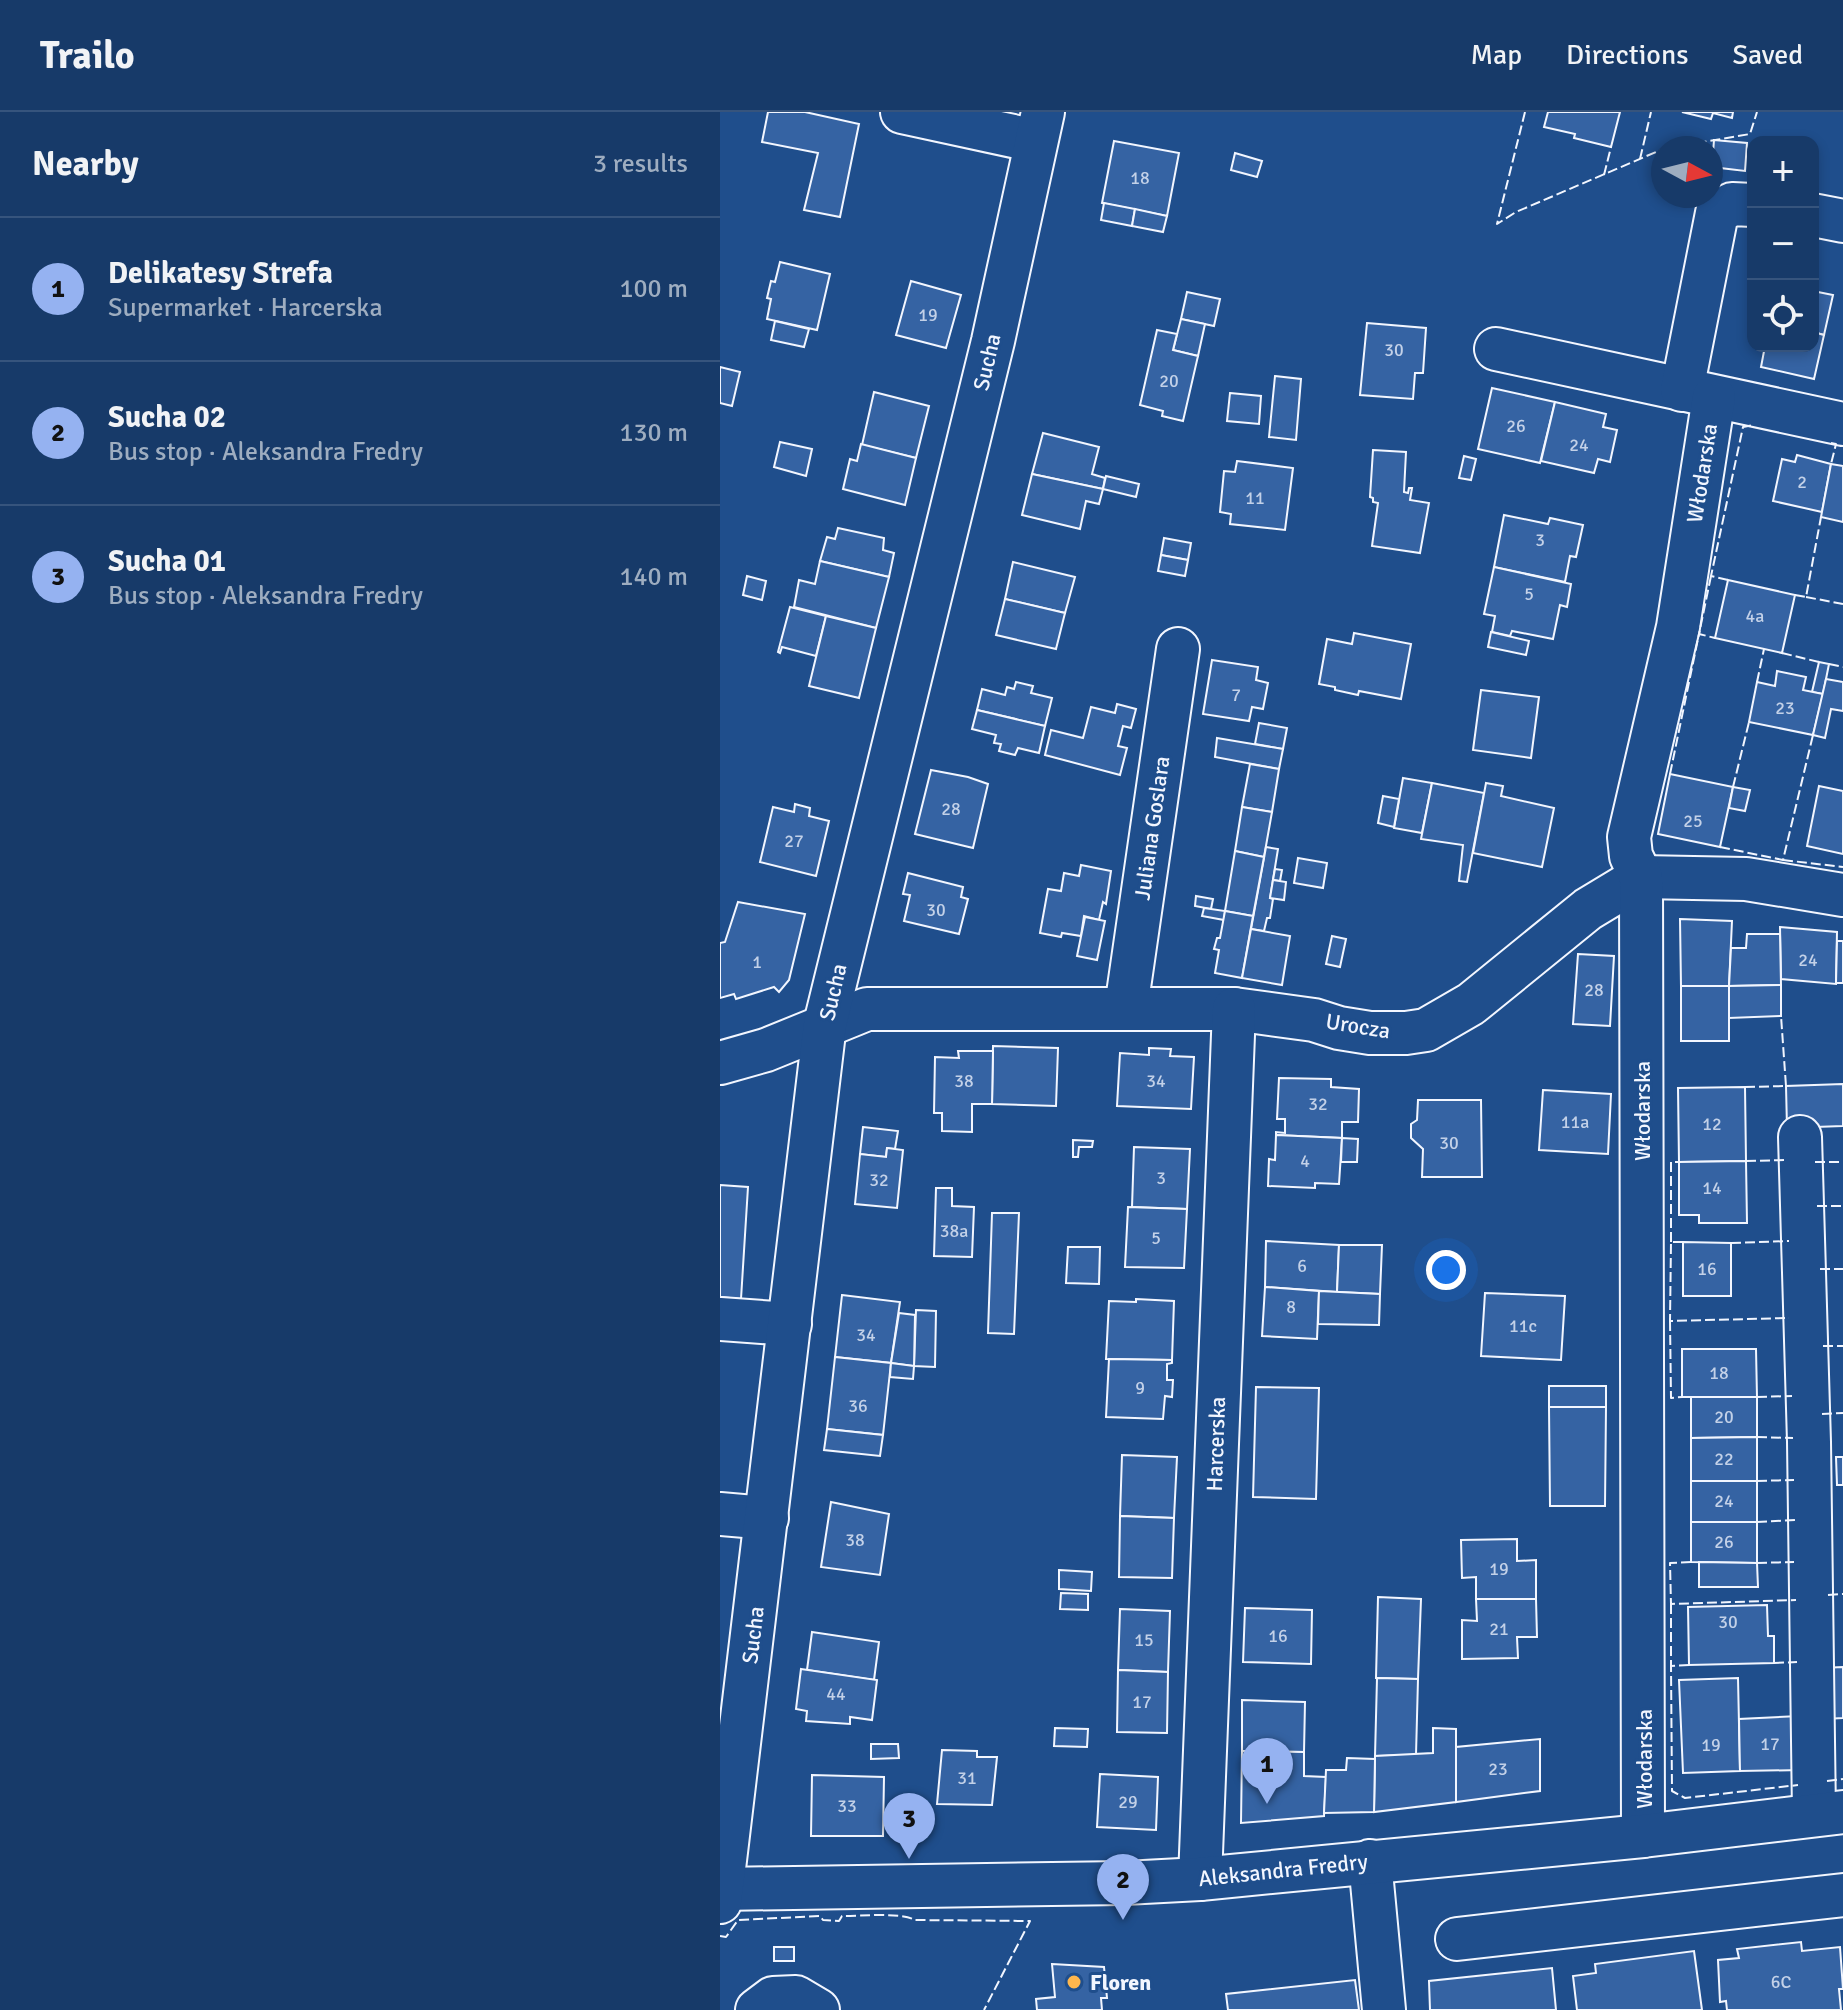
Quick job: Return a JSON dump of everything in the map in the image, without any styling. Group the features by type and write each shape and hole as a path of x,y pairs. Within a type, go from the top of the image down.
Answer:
{"street":[{"path":"902,112 1040,126"},
{"name":"Sucha","path":"721,1893 825,1024 993,341 1040,126"},
{"name":"Włodarska","path":"1643,1836 1641,877 1631,856 1629,837 1678,627 1717,213 1732,204 1747,205"},
{"path":"1819,216 1843,221"},
{"path":"1496,349 1843,424"},
{"name":"Juliana Goslara","path":"1126,1008 1178,649"},
{"path":"1641,877 1746,879 1843,895"},
{"name":"Urocza","path":"720,1063 766,1050 867,1009 1234,1009 1314,1020 1370,1033 1426,1030 1471,1004 1588,909 1641,877"},
{"name":"Harcerska","path":"1200,1879 1234,1009"},
{"path":"1800,1137 1827,1552 1828,1814"},
{"path":"720,1319 790,1324"},
{"path":"720,1514 767,1518"},
{"name":"Aleksandra Fredry","path":"721,1893 1200,1879 1643,1836 1828,1814"},
{"path":"1370,1861 1384,2010"},
{"path":"1457,1939 1843,1895"},
{"path":"757,2010 773,1998 796,1997 818,2010"}],"building":[{"path":"768,112 805,112 859,124 840,217 804,210 818,153 762,142"},
{"path":"1548,112 1620,112 1611,147 1544,127"},
{"path":"1682,112 1733,112 1732,118 1713,113 1711,119"},
{"path":"1114,141 1179,153 1167,216 1102,203"},
{"path":"1723,141 1747,143 1745,171 1723,168"},
{"path":"1235,153 1262,161 1257,177 1231,170"},
{"path":"1104,203 1135,209 1132,226 1101,220"},
{"path":"1135,209 1167,216 1163,232 1132,226"},
{"path":"780,262 830,274 817,330 767,319 771,299 767,298"},
{"path":"911,281 961,295 946,348 896,335"},
{"path":"1187,292 1220,299 1214,326 1181,319"},
{"path":"1819,292 1833,295 1824,335 1819,334"},
{"path":"1181,319 1205,324 1198,356 1173,350"},
{"path":"775,321 809,329 804,347 771,340"},
{"path":"1367,323 1426,328 1423,373 1415,373 1413,399 1360,395"},
{"path":"1157,330 1177,334 1173,350 1198,356 1183,421 1162,416 1163,411 1140,405"},
{"path":"1819,334 1824,335 1814,379 1761,367 1764,352 1819,352"},
{"path":"720,367 740,372 732,406 720,403"},
{"path":"1275,376 1301,379 1296,440 1269,437"},
{"path":"1492,388 1555,402 1540,463 1478,449"},
{"path":"874,392 929,406 916,458 862,445"},
{"path":"1230,393 1261,396 1259,424 1227,421"},
{"path":"1555,402 1606,414 1603,427 1617,430 1610,462 1598,459 1594,473 1541,461"},
{"path":"1043,433 1099,447 1092,474 1105,478 1103,489 1032,474"},
{"path":"780,442 812,449 806,476 774,467"},
{"path":"861,444 916,458 905,505 843,489 850,459 857,461"},
{"path":"1373,450 1406,452 1404,492 1408,493 1412,488 1410,500 1429,503 1420,553 1372,546 1378,503 1370,497"},
{"path":"1797,455 1831,464 1822,512 1773,501 1782,459 1795,462"},
{"path":"1464,456 1476,459 1471,480 1459,478"},
{"path":"1237,461 1293,468 1285,530 1230,524 1231,514 1220,512 1224,471 1235,472"},
{"path":"1831,464 1843,466 1843,522 1821,517"},
{"path":"1032,474 1103,489 1099,504 1086,501 1080,529 1022,515"},
{"path":"1106,476 1139,484 1136,497 1103,489"},
{"path":"1504,515 1548,524 1550,518 1583,525 1576,557 1570,556 1565,582 1494,567"},
{"path":"838,528 884,538 883,550 894,553 889,577 820,561 827,537 835,539"},
{"path":"1164,538 1191,543 1188,560 1161,555"},
{"path":"1161,555 1188,560 1185,576 1158,571"},
{"path":"820,561 889,577 876,628 794,607 799,580 815,584"},
{"path":"1013,562 1075,577 1065,613 1005,599"},
{"path":"1494,567 1571,584 1567,607 1560,605 1553,639 1512,631 1510,636 1492,632 1495,616 1484,614"},
{"path":"747,576 766,581 762,600 743,595"},
{"path":"1728,580 1795,595 1782,653 1715,638"},
{"path":"1005,599 1065,613 1056,649 996,635"},
{"path":"790,607 826,616 816,656 782,647 778,652"},
{"path":"826,616 876,628 859,698 809,686"},
{"path":"1491,632 1529,641 1526,655 1488,647"},
{"path":"1354,633 1411,644 1401,699 1359,691 1358,695 1319,684 1327,639 1352,644"},
{"path":"1212,660 1258,667 1256,680 1268,683 1263,709 1252,707 1249,721 1203,714"},
{"path":"1819,662 1829,664 1823,694 1812,692"},
{"path":"1777,671 1806,677 1803,690 1823,694 1813,735 1749,722 1757,682 1775,686"},
{"path":"1826,679 1843,682 1843,711 1831,709 1825,738 1813,735"},
{"path":"1016,682 1033,686 1031,693 1052,698 1045,726 977,710 982,689 1005,695 1007,687 1014,689"},
{"path":"1481,690 1539,697 1531,758 1473,750"},
{"path":"1117,704 1136,709 1131,728 1123,726 1118,746 1127,748 1120,775 1045,755 1051,730 1083,738 1091,707 1115,713"},
{"path":"977,710 1045,726 1039,753 1018,748 1015,755 999,751 1001,744 994,743 996,735 972,729"},
{"path":"1259,723 1287,728 1283,749 1255,744"},
{"path":"1217,738 1283,749 1279,769 1215,757"},
{"path":"1250,764 1279,769 1272,812 1242,807"},
{"path":"931,770 988,784 973,848 915,834"},
{"path":"1670,774 1733,787 1720,847 1658,834"},
{"path":"1403,778 1432,783 1422,833 1394,828"},
{"path":"1432,783 1484,793 1467,882 1459,881 1463,845 1421,839"},
{"path":"1486,783 1503,786 1501,796 1554,808 1542,867 1473,853"},
{"path":"1819,786 1843,791 1843,854 1807,846"},
{"path":"1733,787 1750,790 1745,811 1729,808"},
{"path":"1383,796 1399,799 1394,827 1378,823"},
{"path":"795,804 810,808 809,816 829,821 816,876 760,862 773,807 794,812"},
{"path":"1242,807 1272,812 1264,857 1235,851"},
{"path":"1266,847 1278,849 1270,918 1267,918 1264,931 1251,929"},
{"path":"1235,851 1264,857 1253,916 1225,911"},
{"path":"1298,858 1327,863 1323,888 1294,883"},
{"path":"1081,865 1111,871 1106,904 1103,902 1099,920 1084,916 1081,936 1062,933 1061,937 1040,933 1048,889 1061,891 1064,873 1079,876"},
{"path":"1275,869 1282,870 1280,881 1273,880"},
{"path":"908,873 963,887 961,897 968,899 959,934 904,921 910,895 903,894"},
{"path":"1273,880 1286,882 1284,900 1270,898"},
{"path":"1196,896 1213,899 1211,909 1195,906"},
{"path":"738,902 805,914 789,980 779,992 774,987 736,999 734,994 720,998 720,943 725,942"},
{"path":"1204,908 1225,911 1224,920 1202,916"},
{"path":"1225,911 1253,916 1242,978 1215,973 1219,950 1214,949 1217,938 1220,938"},
{"path":"1085,917 1105,921 1097,960 1077,956"},
{"path":"1680,919 1732,921 1729,986 1681,986"},
{"path":"1780,927 1837,932 1836,984 1781,979"},
{"path":"1251,929 1290,936 1282,985 1242,978"},
{"path":"1747,934 1780,934 1781,985 1729,986 1731,948 1746,948"},
{"path":"1332,936 1346,939 1340,967 1326,964"},
{"path":"1837,941 1843,941 1843,983 1836,983"},
{"path":"1578,954 1614,956 1610,1026 1573,1024"},
{"path":"1781,985 1781,1016 1729,1018 1729,986"},
{"path":"1681,986 1729,986 1729,1041 1681,1041"},
{"path":"993,1046 1058,1048 1056,1106 992,1104"},
{"path":"1149,1048 1171,1049 1170,1056 1194,1057 1191,1109 1117,1106 1120,1053 1149,1055"},
{"path":"958,1051 993,1051 992,1104 972,1104 972,1132 942,1131 942,1113 934,1113 935,1057 959,1058"},
{"path":"1279,1078 1331,1079 1331,1087 1359,1089 1358,1122 1342,1122 1342,1138 1276,1135 1276,1132 1285,1133 1285,1119 1277,1119"},
{"path":"1843,1084 1843,1126 1787,1128 1786,1086"},
{"path":"1745,1087 1746,1161 1679,1162 1678,1088"},
{"path":"1543,1090 1611,1094 1608,1154 1539,1150"},
{"path":"1418,1100 1481,1100 1482,1177 1422,1177 1423,1149 1411,1138 1411,1124 1417,1120"},
{"path":"863,1127 898,1131 895,1149 887,1148 886,1157 860,1154"},
{"path":"1276,1135 1342,1138 1339,1184 1315,1183 1315,1188 1268,1186 1269,1159 1275,1160"},
{"path":"1342,1138 1358,1139 1357,1162 1341,1162"},
{"path":"1073,1140 1093,1141 1092,1147 1079,1147 1078,1157 1073,1157"},
{"path":"1134,1147 1190,1149 1187,1209 1132,1207"},
{"path":"887,1148 903,1150 897,1208 855,1204 860,1154 886,1157"},
{"path":"1746,1161 1747,1223 1699,1223 1699,1215 1679,1215 1679,1162"},
{"path":"720,1185 748,1187 741,1299 720,1297"},
{"path":"936,1188 952,1188 952,1206 974,1207 972,1257 934,1256"},
{"path":"1128,1207 1187,1209 1184,1268 1125,1267"},
{"path":"992,1213 1019,1213 1014,1334 988,1333"},
{"path":"1266,1241 1339,1245 1337,1292 1265,1287"},
{"path":"1683,1242 1731,1243 1731,1296 1683,1296"},
{"path":"1339,1245 1382,1245 1380,1294 1337,1292"},
{"path":"1068,1247 1100,1247 1099,1284 1066,1283"},
{"path":"1265,1287 1319,1291 1317,1339 1262,1336"},
{"path":"1319,1291 1380,1294 1379,1325 1318,1324"},
{"path":"1485,1293 1565,1296 1561,1360 1481,1356"},
{"path":"842,1295 900,1302 891,1363 835,1357"},
{"path":"1136,1299 1174,1301 1172,1360 1106,1359 1109,1301 1136,1302"},
{"path":"916,1310 936,1311 935,1367 914,1366"},
{"path":"899,1313 915,1315 914,1366 891,1363"},
{"path":"1682,1349 1756,1349 1757,1397 1682,1397"},
{"path":"835,1357 891,1363 883,1435 827,1429"},
{"path":"1109,1359 1172,1360 1167,1364 1167,1380 1173,1380 1172,1397 1165,1396 1163,1419 1106,1417"},
{"path":"891,1363 914,1366 913,1379 890,1377"},
{"path":"1549,1386 1606,1386 1606,1407 1549,1407"},
{"path":"1256,1387 1319,1388 1316,1499 1253,1497"},
{"path":"1691,1397 1757,1397 1757,1437 1691,1438"},
{"path":"1549,1407 1606,1407 1605,1506 1550,1506"},
{"path":"827,1429 883,1435 880,1456 824,1450"},
{"path":"1757,1437 1757,1481 1691,1481 1691,1438"},
{"path":"1122,1455 1177,1457 1174,1518 1120,1516"},
{"path":"1836,1457 1843,1457 1843,1485 1837,1485"},
{"path":"1691,1481 1757,1481 1757,1522 1691,1522"},
{"path":"831,1502 889,1514 880,1575 821,1567"},
{"path":"1120,1516 1174,1518 1172,1578 1119,1577"},
{"path":"1691,1522 1757,1522 1757,1563 1691,1562"},
{"path":"1517,1539 1517,1561 1536,1560 1536,1599 1476,1599 1476,1577 1462,1578 1461,1540"},
{"path":"1699,1562 1757,1563 1758,1587 1699,1587"},
{"path":"1059,1570 1092,1572 1091,1591 1059,1589"},
{"path":"1061,1593 1088,1594 1088,1610 1060,1609"},
{"path":"1378,1597 1421,1599 1418,1679 1376,1678"},
{"path":"1476,1599 1536,1599 1537,1637 1517,1637 1518,1658 1462,1659 1462,1620 1477,1621"},
{"path":"1767,1605 1768,1636 1774,1636 1774,1663 1689,1665 1688,1607"},
{"path":"1245,1608 1312,1610 1311,1664 1243,1662"},
{"path":"1120,1609 1170,1611 1168,1672 1118,1670"},
{"path":"812,1632 879,1642 874,1680 807,1670"},
{"path":"1843,1667 1843,1718 1825,1719 1822,1668"},
{"path":"801,1669 877,1680 872,1720 850,1717 850,1724 806,1721 807,1711 796,1709"},
{"path":"1118,1670 1168,1672 1167,1733 1117,1732"},
{"path":"1377,1678 1418,1679 1416,1755 1375,1756"},
{"path":"1738,1678 1740,1771 1683,1773 1679,1680"},
{"path":"1242,1700 1305,1702 1304,1752 1242,1751"},
{"path":"1799,1716 1801,1770 1740,1771 1739,1719"},
{"path":"1055,1728 1088,1729 1087,1747 1054,1746"},
{"path":"1433,1728 1456,1729 1456,1802 1374,1812 1375,1756 1433,1753"},
{"path":"1540,1739 1540,1791 1456,1802 1456,1747"},
{"path":"871,1744 898,1744 899,1758 871,1759"},
{"path":"942,1750 977,1751 977,1757 997,1757 992,1805 937,1804"},
{"path":"1242,1751 1304,1752 1304,1776 1326,1777 1324,1816 1241,1823"},
{"path":"1347,1758 1375,1759 1374,1812 1324,1813 1326,1770 1346,1770"},
{"path":"1100,1774 1158,1777 1156,1830 1097,1827"},
{"path":"812,1775 884,1777 883,1836 811,1836"},
{"path":"1801,1942 1802,1951 1840,1947 1841,2010 1727,2010 1726,2001 1720,2002 1718,1960 1739,1958 1737,1949"},
{"path":"774,1947 794,1947 794,1961 774,1961"},
{"path":"1694,1951 1702,2010 1577,2010 1573,1976 1596,1973 1595,1964"},
{"path":"1052,1964 1104,1967 1107,1998 1101,1998 1102,2010 1037,2010 1036,1999 1055,1997"},
{"path":"1552,1968 1556,2010 1430,2010 1429,1981"},
{"path":"1355,1980 1359,2010 1228,2010 1226,1994"}],"fence":[{"path":"1525,112 1497,224 1516,212 1651,154"},
{"path":"1640,159 1651,112"},
{"path":"1723,139 1750,134 1757,112"},
{"path":"1604,175 1611,147"},
{"path":"1728,580 1711,576 1743,427 1753,425"},
{"path":"1831,443 1836,444 1831,464"},
{"path":"1795,595 1806,597 1821,517"},
{"path":"1711,576 1699,634 1715,638"},
{"path":"1806,597 1843,604"},
{"path":"1670,774 1699,634"},
{"path":"1757,682 1764,649"},
{"path":"1782,653 1819,662"},
{"path":"1829,664 1843,667"},
{"path":"1733,787 1749,722"},
{"path":"1720,847 1783,860 1813,735"},
{"path":"1783,860 1843,867"},
{"path":"1745,1087 1786,1086 1781,1016"},
{"path":"1746,1161 1786,1160"},
{"path":"1671,1242 1671,1162 1679,1162"},
{"path":"1815,1162 1843,1162"},
{"path":"1817,1206 1843,1206"},
{"path":"1731,1243 1789,1241"},
{"path":"1683,1242 1671,1242 1670,1321 1789,1318"},
{"path":"1820,1269 1843,1269"},
{"path":"1670,1321 1671,1398 1682,1397"},
{"path":"1823,1346 1843,1346"},
{"path":"1757,1397 1792,1396"},
{"path":"1822,1414 1843,1413"},
{"path":"1757,1437 1793,1438"},
{"path":"1757,1481 1794,1480"},
{"path":"1757,1522 1796,1520"},
{"path":"1691,1562 1670,1563 1671,1604 1796,1600"},
{"path":"1757,1563 1794,1562"},
{"path":"1828,1595 1843,1594"},
{"path":"1671,1604 1671,1666"},
{"path":"1774,1663 1797,1662"},
{"path":"1689,1665 1671,1666 1672,1791 1685,1798 1798,1785"},
{"path":"1827,1781 1843,1779"},
{"path":"720,1936 726,1937 738,1920 820,1916 823,1920 839,1921 842,1916 880,1915 915,1920 1030,1921 984,2010"}],"place":[{"name":"Delikatesy Strefa","path":"1267,1804"},
{"name":"Sucha 01","path":"909,1859"},
{"name":"Sucha 02","path":"1123,1920"},
{"name":"Floren","path":"1074,1982"}]}
